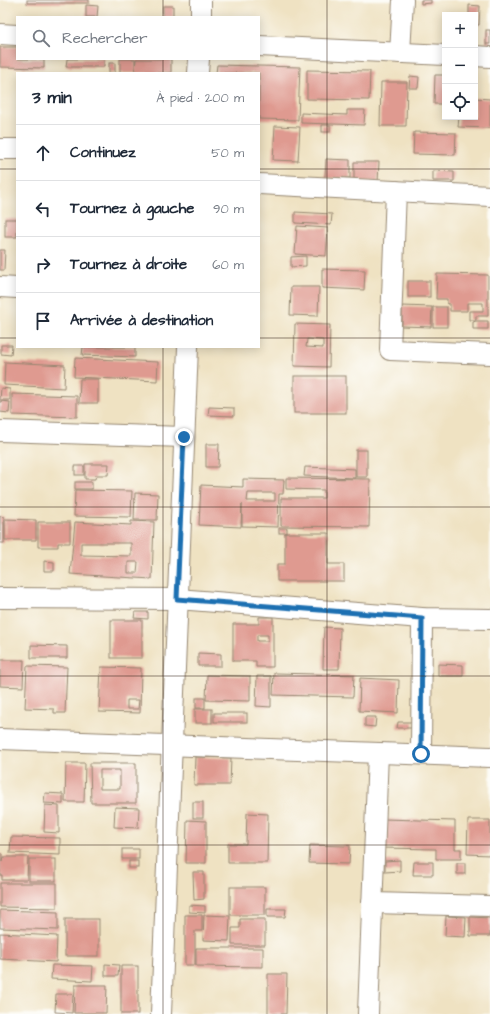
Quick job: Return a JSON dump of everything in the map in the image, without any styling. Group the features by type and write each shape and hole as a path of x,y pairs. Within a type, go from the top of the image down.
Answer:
{"street":[{"path":"201,0 201,16"},
{"path":"400,53 403,0"},
{"path":"0,34 16,35"},
{"path":"260,46 442,55"},
{"path":"478,56 490,57"},
{"path":"198,72 199,60"},
{"path":"0,149 16,149"},
{"path":"260,184 490,196"},
{"path":"396,191 390,350 490,354"},
{"path":"0,287 16,288"},
{"path":"161,1014 188,348"},
{"path":"0,431 184,437"},
{"path":"0,598 177,599 422,618 490,619"},
{"path":"421,754 422,618"},
{"path":"0,739 490,757"},
{"path":"368,1014 378,753"},
{"path":"372,903 490,906"}],"building":[{"path":"27,0 89,0 89,3 27,3"},
{"path":"421,0 431,0 431,3 421,4"},
{"path":"86,5 98,6 97,16 86,16"},
{"path":"469,5 480,6 479,25 478,12 469,12"},
{"path":"163,6 173,6 173,16 163,16"},
{"path":"486,30 490,30 490,44 486,44"},
{"path":"0,47 16,47 16,60 44,60 44,68 0,67"},
{"path":"67,60 104,60 104,67 66,67"},
{"path":"120,60 135,60 135,72 120,72"},
{"path":"136,60 171,60 171,72 135,72"},
{"path":"109,63 115,63 115,72 109,72"},
{"path":"217,65 300,67 298,120 260,119 260,72 216,72"},
{"path":"307,70 370,71 369,100 307,99"},
{"path":"435,75 442,75 442,104 434,104"},
{"path":"410,76 419,77 418,88 409,88"},
{"path":"381,82 407,82 406,126 380,126"},
{"path":"478,98 490,99 490,128 458,127 459,120 478,120"},
{"path":"347,110 365,110 364,125 301,123 301,113 347,115"},
{"path":"322,125 330,125 330,132 322,132"},
{"path":"275,126 300,127 298,161 273,160"},
{"path":"414,132 456,133 455,155 413,154"},
{"path":"326,159 350,160 350,178 325,178"},
{"path":"354,162 379,162 378,182 354,181"},
{"path":"433,171 454,172 454,181 433,181"},
{"path":"295,212 332,214 331,225 295,223"},
{"path":"5,219 16,219 16,237 5,237"},
{"path":"297,226 328,228 326,256 295,254"},
{"path":"0,250 5,250 4,270 0,270"},
{"path":"306,256 306,266 291,267 291,257"},
{"path":"322,269 365,270 364,290 322,288"},
{"path":"437,274 488,275 488,316 476,316 476,320 469,320 469,311 483,311 483,303 467,303 467,311 450,311 450,304 447,304 447,299 436,299"},
{"path":"408,281 430,281 430,297 408,297"},
{"path":"291,287 319,287 318,316 290,315"},
{"path":"402,306 432,307 431,327 402,326"},
{"path":"433,307 447,307 447,327 433,327"},
{"path":"488,321 488,329 473,329 473,322"},
{"path":"295,324 330,325 329,367 294,366","holes":["307,339 323,340 323,348 306,347"]},
{"path":"1,345 12,345 11,355 1,354"},
{"path":"83,348 135,348 135,357 82,355"},
{"path":"75,358 158,362 157,381 74,377"},
{"path":"5,362 65,365 64,388 4,385"},
{"path":"294,376 346,376 346,413 294,413"},
{"path":"80,379 98,379 98,403 79,403"},
{"path":"1,388 10,389 10,400 0,400"},
{"path":"12,394 77,396 77,417 12,415"},
{"path":"0,401 10,402 9,413 0,412"},
{"path":"209,407 234,408 234,416 208,415"},
{"path":"206,444 219,444 218,467 206,467"},
{"path":"356,450 367,450 367,477 356,477"},
{"path":"85,464 109,464 108,475 96,475 95,479 85,479"},
{"path":"75,466 84,466 84,475 75,475"},
{"path":"305,467 355,469 355,478 304,476"},
{"path":"286,478 370,479 369,527 281,526 281,498 324,498 324,490 286,489"},
{"path":"243,479 284,480 283,494 279,494 278,527 242,526 242,504 241,527 199,525 201,485 243,487","holes":["248,493 275,493 275,501 247,501"]},
{"path":"75,482 92,482 92,489 75,489"},
{"path":"75,490 132,491 131,517 74,516"},
{"path":"135,493 158,494 157,520 134,520"},
{"path":"0,516 4,517 4,543 0,543"},
{"path":"5,519 36,520 36,540 5,540"},
{"path":"131,521 154,522 152,579 70,574 75,522 131,525","holes":["81,543 131,543 131,556 81,555","128,562 138,562 137,573 128,573"]},
{"path":"38,522 70,522 70,543 58,543 58,547 38,547"},
{"path":"279,528 287,528 287,533 279,533"},
{"path":"285,533 328,533 328,564 344,564 344,581 277,581 277,564 285,564"},
{"path":"44,561 54,562 54,571 44,571"},
{"path":"135,612 148,612 148,619 134,618"},
{"path":"259,617 273,617 273,667 256,667 256,661 233,661 233,624 259,624","holes":["257,635 268,635 268,641 257,641"]},
{"path":"111,620 142,620 142,658 111,658"},
{"path":"324,627 340,628 339,669 323,669"},
{"path":"31,645 67,646 67,658 31,658"},
{"path":"198,653 221,654 221,666 198,666"},
{"path":"0,660 24,660 23,687 0,686"},
{"path":"438,664 463,665 463,676 438,676"},
{"path":"27,666 67,667 65,713 54,713 54,709 25,708"},
{"path":"101,667 141,668 140,713 99,712","holes":["127,700 139,700 138,709 127,709"]},
{"path":"274,673 354,675 353,697 273,695"},
{"path":"207,675 250,676 250,701 206,700"},
{"path":"257,676 271,676 271,707 256,706"},
{"path":"360,678 399,680 398,713 359,711"},
{"path":"196,698 205,698 205,708 196,708"},
{"path":"195,709 212,709 212,723 195,723"},
{"path":"214,713 247,713 247,722 214,722"},
{"path":"365,717 376,717 375,727 365,726"},
{"path":"398,722 413,722 413,728 397,728"},
{"path":"195,757 231,758 230,785 194,785"},
{"path":"66,763 85,763 84,802 65,802"},
{"path":"90,763 136,763 136,803 91,803","holes":["100,770 120,770 120,789 100,789"]},
{"path":"45,793 63,794 63,804 44,803"},
{"path":"193,802 203,802 203,818 193,818"},
{"path":"45,805 59,806 59,833 44,832"},
{"path":"115,807 139,808 138,828 114,827"},
{"path":"247,813 268,814 267,863 228,863 228,844 246,844"},
{"path":"383,819 455,821 455,849 461,849 461,859 436,859 436,849 382,848"},
{"path":"187,820 206,821 206,863 186,863"},
{"path":"468,820 490,820 490,855 467,854"},
{"path":"11,837 60,838 60,855 10,853"},
{"path":"310,845 350,846 349,864 309,863"},
{"path":"122,849 139,849 139,859 122,859"},
{"path":"0,854 2,854 2,862 3,857 28,857 27,880 2,880 2,875 0,875"},
{"path":"29,859 56,859 56,881 29,881"},
{"path":"400,860 400,871 385,872 385,861"},
{"path":"129,861 138,861 138,868 129,868"},
{"path":"414,862 433,862 433,875 413,875"},
{"path":"457,863 465,863 465,874 457,874"},
{"path":"193,872 204,872 204,899 194,900"},
{"path":"0,883 57,883 57,908 0,907"},
{"path":"230,887 265,887 265,915 230,915"},
{"path":"189,905 205,906 205,913 189,912"},
{"path":"267,909 286,909 285,917 267,917"},
{"path":"0,910 58,912 58,930 0,928"},
{"path":"185,915 202,915 202,931 195,931 195,965 185,965"},
{"path":"204,915 230,916 229,941 203,940"},
{"path":"446,916 466,917 465,937 445,936"},
{"path":"470,917 490,918 490,936 470,936"},
{"path":"65,919 99,919 99,956 65,956"},
{"path":"240,919 265,919 265,945 232,945 232,928 240,928"},
{"path":"0,933 57,936 56,962 0,959"},
{"path":"196,948 263,948 263,967 196,966"},
{"path":"105,964 119,965 118,976 105,976"},
{"path":"52,965 93,966 92,981 51,979"},
{"path":"121,966 138,966 138,1014 121,1014"},
{"path":"268,974 287,974 286,1014 268,1014"},
{"path":"75,985 107,985 106,1013 74,1013"},
{"path":"56,994 73,994 72,1013 55,1012"}],"route":[{"path":"184,437 177,599 422,618 421,754"}]}
